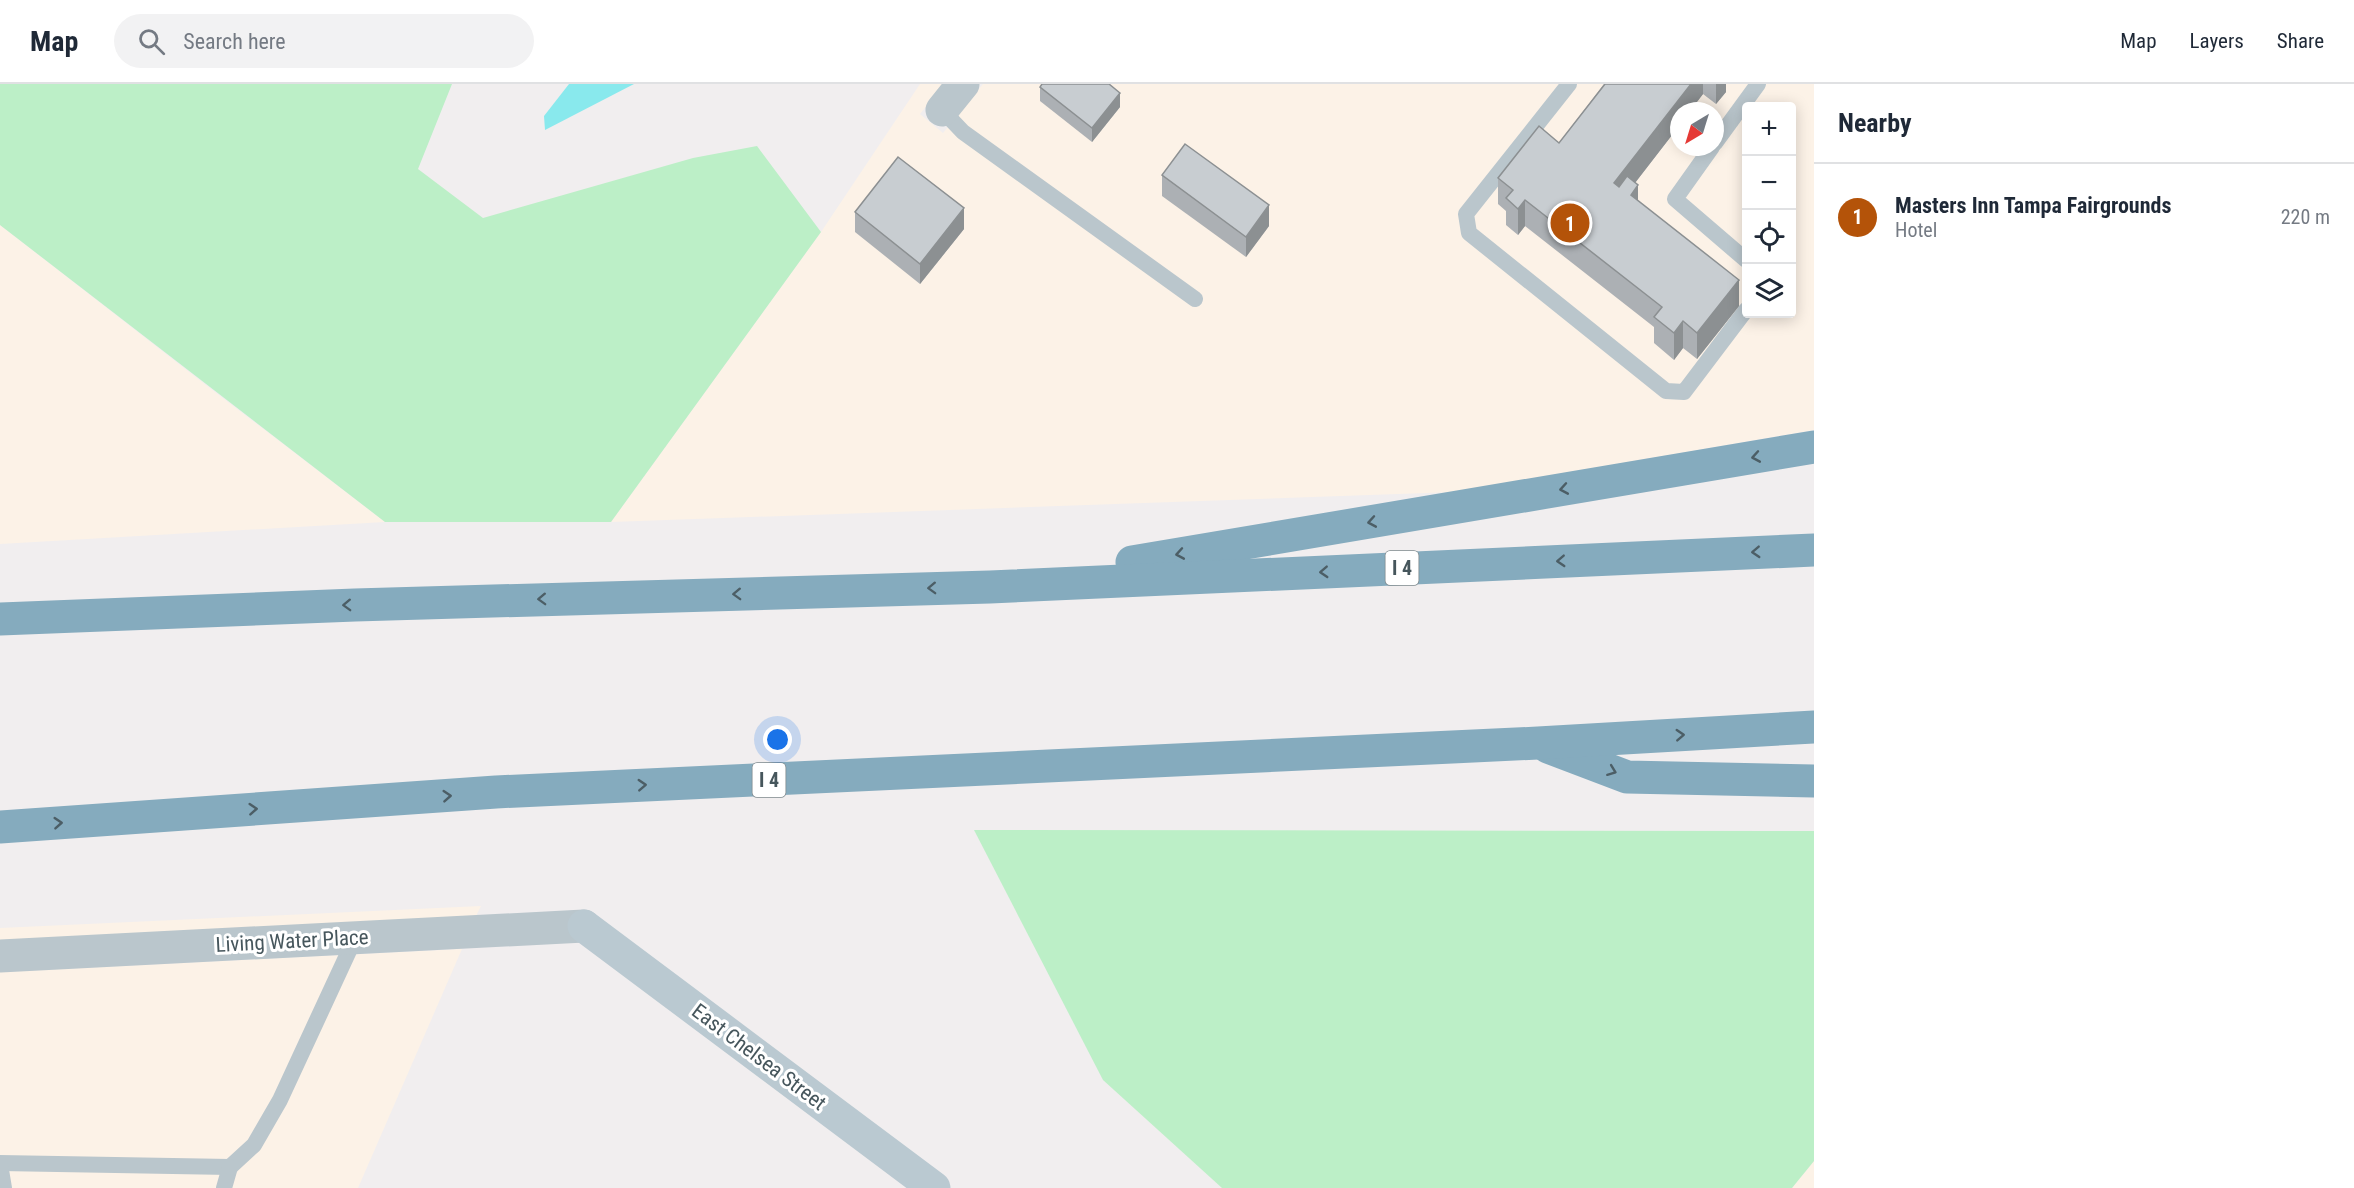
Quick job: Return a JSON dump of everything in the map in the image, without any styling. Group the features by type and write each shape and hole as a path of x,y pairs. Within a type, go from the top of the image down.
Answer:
{"highway":[{"path":"990,586 1814,447"},
{"name":"I 4","path":"0,619 367,604 990,586 1814,550"},
{"name":"I 4","path":"0,827 496,792 1538,743 1814,727"},
{"path":"1538,743 1627,777 1814,781"}],"street":[{"path":"942,111 963,84"},
{"name":"Living Water Place","path":"0,960 584,926"},
{"name":"East Chelsea Street","path":"584,926 934,1188"}],"lane":[{"path":"1569,84 1466,214 1469,233 1666,391 1684,392 1742,315"},
{"path":"1724,131 1758,84"},
{"path":"942,111 963,132 1195,299"},
{"path":"1706,156 1675,199 1742,257"},
{"path":"224,1188 230,1167 255,1145 280,1100 355,938"},
{"path":"4,1188 0,1164 230,1167"}],"shaded area":[{"path":"920,84 944,84 920,114 943,133 983,84 1814,84 1814,430 1455,492 611,522 821,232"},
{"path":"0,225 211,389 385,522 0,544"},
{"path":"481,906 476,916 0,940 0,928"},
{"path":"462,949 358,1188 0,1188 0,972"},
{"path":"1814,1161 1814,1188 1792,1188"}],"green space":[{"path":"0,84 452,84 418,169 483,218 693,158 757,146 821,232 611,522 385,522 0,225"},
{"path":"974,830 1814,831 1814,1161 1792,1188 1222,1188 1103,1080"}],"water":[{"path":"569,84 634,84 545,130 544,116"}],"building":[{"path":"1042,84 1109,84 1120,93 1092,128 1040,87"},
{"path":"1605,84 1691,84 1677,102 1670,102 1670,111 1614,183 1619,187 1627,176 1638,185 1631,195 1739,280 1697,333 1683,321 1674,333 1654,317 1662,307 1525,200 1518,209 1506,198 1513,190 1498,178 1539,126 1559,143"},
{"path":"1185,144 1269,205 1246,237 1162,175"},
{"path":"898,157 964,208 920,264 855,212"}],"place":[{"name":"Masters Inn Tampa Fairgrounds","path":"1570,223"}]}
